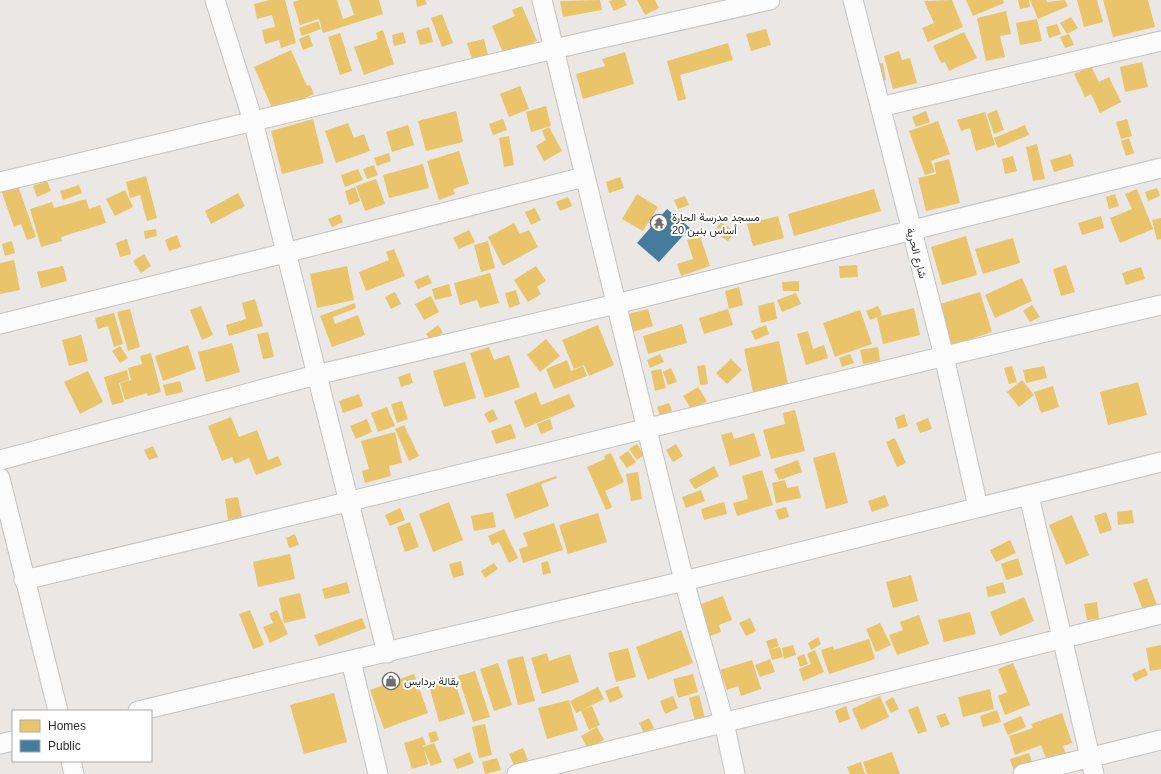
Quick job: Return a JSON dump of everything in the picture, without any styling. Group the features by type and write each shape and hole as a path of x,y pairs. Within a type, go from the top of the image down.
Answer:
{"street":[{"path":"542,0 684,581 724,722 735,774"},
{"path":"0,182 554,49 770,0"},
{"name":"شارع الحرية","path":"853,0 944,356 978,508"},
{"path":"220,1 253,121 285,253 387,653"},
{"path":"880,107 1161,41"},
{"path":"0,460 316,375 616,304 1161,168"},
{"path":"0,324 584,176"},
{"path":"24,580 349,503 944,356 1161,305"},
{"path":"142,710 387,653 684,581 1161,462"},
{"path":"0,478 24,580 58,710"},
{"path":"1029,496 1092,766"},
{"path":"517,774 1161,614"},
{"path":"351,661 378,774"},
{"path":"1023,774 1092,766 1161,740"},
{"path":"0,744 12,741"},
{"path":"71,762 74,774"}],"building: Homes":[{"path":"270,0 285,0 296,43 281,48 279,40 265,44 262,30 275,27 272,15 257,19 254,4"},
{"path":"300,0 337,0 343,19 354,15 349,0 379,0 383,14 323,33 319,19 300,25 293,2"},
{"path":"416,0 425,0 427,4 417,7"},
{"path":"600,0 602,10 563,17 560,1"},
{"path":"624,0 627,5 614,11 609,1"},
{"path":"637,0 655,0 659,8 645,15"},
{"path":"952,0 963,27 928,42 922,28 934,23 924,1"},
{"path":"966,0 1003,0 1004,3 973,16"},
{"path":"1018,0 1029,0 1030,7 1020,9"},
{"path":"1030,0 1046,0 1047,2 1065,0 1068,6 1038,19"},
{"path":"1077,0 1097,0 1103,22 1084,27"},
{"path":"1103,0 1148,0 1155,27 1113,37"},
{"path":"522,6 537,41 504,55 492,26 515,16 512,10"},
{"path":"1006,11 1011,34 1000,36 1005,57 986,61 977,18"},
{"path":"442,14 453,43 442,47 431,18"},
{"path":"1071,17 1078,28 1067,34 1060,23"},
{"path":"1037,19 1042,41 1020,45 1016,23"},
{"path":"318,21 321,29 302,36 299,28"},
{"path":"1057,24 1061,34 1049,38 1046,27"},
{"path":"429,27 433,42 420,45 416,31"},
{"path":"766,29 771,45 751,51 746,34"},
{"path":"383,30 394,64 364,75 354,47 378,39 376,33"},
{"path":"403,32 406,43 394,46 392,35"},
{"path":"964,32 977,58 949,71 945,62 941,63 933,46"},
{"path":"340,33 352,71 340,75 328,37"},
{"path":"1069,34 1074,45 1065,48 1060,37"},
{"path":"309,35 313,46 303,50 299,39"},
{"path":"484,39 488,55 472,59 467,43"},
{"path":"728,43 733,60 680,75 686,99 678,101 667,61"},
{"path":"291,50 307,86 310,85 314,94 274,112 254,67"},
{"path":"899,51 902,60 910,58 917,83 893,89 884,56"},
{"path":"625,52 634,84 583,99 576,74 605,66 602,59"},
{"path":"1142,62 1148,87 1125,92 1120,67"},
{"path":"883,63 886,80 879,82 875,64"},
{"path":"1091,66 1099,82 1109,77 1121,102 1100,113 1091,94 1085,97 1074,74"},
{"path":"520,86 529,109 509,117 500,94"},
{"path":"546,106 551,126 531,132 526,112"},
{"path":"997,110 1004,130 994,134 987,114"},
{"path":"456,111 463,142 426,151 418,121"},
{"path":"926,111 930,122 916,127 912,117"},
{"path":"985,112 995,145 976,151 970,128 961,131 957,120"},
{"path":"313,119 324,163 282,174 271,131"},
{"path":"503,119 507,130 493,135 489,124"},
{"path":"1127,119 1132,136 1121,139 1116,122"},
{"path":"938,121 950,154 931,161 935,172 925,175 909,131"},
{"path":"348,123 354,138 364,134 370,151 336,163 325,131"},
{"path":"408,125 414,145 392,152 386,132"},
{"path":"1025,125 1029,135 998,148 994,138"},
{"path":"549,127 562,151 544,161 536,146 546,140 542,131"},
{"path":"509,136 514,165 504,167 499,138"},
{"path":"1129,138 1134,153 1126,156 1121,141"},
{"path":"1037,144 1045,179 1033,181 1026,147"},
{"path":"459,151 469,184 453,189 455,194 439,200 427,161"},
{"path":"389,153 391,161 377,166 374,158"},
{"path":"1071,154 1074,166 1054,172 1050,160"},
{"path":"1013,156 1017,171 1005,174 1002,159"},
{"path":"949,159 960,203 926,211 918,178 936,174 934,163"},
{"path":"423,164 429,188 389,198 383,175"},
{"path":"374,165 378,175 367,179 363,169"},
{"path":"358,169 363,180 345,187 341,175"},
{"path":"146,176 157,218 147,221 140,195 130,198 126,182"},
{"path":"15,177 36,237 27,240 21,224 14,227 0,187"},
{"path":"620,177 624,188 609,193 606,182"},
{"path":"376,179 385,204 365,211 356,186"},
{"path":"47,181 51,191 37,197 33,186"},
{"path":"79,185 82,193 63,200 60,191"},
{"path":"355,187 360,201 349,205 345,191"},
{"path":"1157,188 1160,196 1148,201 1145,192"},
{"path":"874,189 881,211 794,236 788,214"},
{"path":"1137,189 1153,229 1120,243 1110,218 1132,209 1125,194"},
{"path":"125,190 133,207 115,216 106,199"},
{"path":"238,193 245,206 211,224 205,211"},
{"path":"637,194 658,207 643,231 622,219"},
{"path":"1115,194 1119,206 1109,209 1106,197"},
{"path":"685,196 689,205 678,209 674,200"},
{"path":"568,197 572,206 560,211 556,202"},
{"path":"86,199 89,209 100,205 106,223 61,237 62,241 41,247 30,209 52,202 54,208"},
{"path":"535,208 541,220 531,225 525,212"},
{"path":"340,214 343,222 332,227 328,219"},
{"path":"778,216 784,238 753,246 747,224"},
{"path":"1101,216 1104,228 1082,235 1078,223"},
{"path":"1161,218 1161,239 1157,240 1152,220"},
{"path":"721,222 735,232 728,241 714,232"},
{"path":"514,223 520,234 529,230 538,247 503,266 488,237"},
{"path":"156,229 157,236 145,239 144,231"},
{"path":"469,230 475,242 459,249 453,238"},
{"path":"177,235 181,247 169,251 165,240"},
{"path":"700,236 710,266 681,276 677,264 693,259 687,240"},
{"path":"966,236 977,275 942,285 931,247"},
{"path":"1013,238 1020,263 983,274 975,249"},
{"path":"127,239 131,254 120,257 116,243"},
{"path":"12,241 15,253 5,256 2,244"},
{"path":"488,241 495,268 481,272 474,245"},
{"path":"394,249 405,276 366,291 359,272 389,260 386,252"},
{"path":"144,254 151,266 141,273 133,261"},
{"path":"14,260 20,290 0,294 0,263"},
{"path":"857,265 858,277 840,278 839,266"},
{"path":"1066,265 1075,292 1061,296 1053,269"},
{"path":"63,266 67,281 41,288 37,272"},
{"path":"347,266 354,300 317,308 310,274"},
{"path":"536,266 546,281 537,287 541,294 528,302 514,280"},
{"path":"1141,267 1145,279 1126,285 1122,273"},
{"path":"490,273 499,303 480,308 477,300 460,305 454,283"},
{"path":"428,275 432,283 418,289 414,281"},
{"path":"1022,278 1032,301 995,318 985,295"},
{"path":"799,281 799,291 783,291 782,282"},
{"path":"449,284 452,296 435,300 432,289"},
{"path":"739,287 743,305 729,309 725,291"},
{"path":"516,290 520,304 509,308 505,293"},
{"path":"395,292 401,304 391,309 385,297"},
{"path":"980,292 992,332 952,345 940,304"},
{"path":"796,293 801,304 782,312 777,300"},
{"path":"431,296 439,312 424,320 415,304"},
{"path":"255,299 263,326 229,336 226,325 246,319 242,303"},
{"path":"774,302 777,319 761,323 758,306"},
{"path":"355,303 356,308 333,317 335,324 358,315 365,335 332,347 320,316"},
{"path":"1032,305 1040,317 1030,322 1023,311"},
{"path":"201,306 213,335 202,340 190,310"},
{"path":"878,306 882,315 870,320 866,311"},
{"path":"914,308 920,335 883,344 877,317"},
{"path":"130,309 140,347 128,351 117,312"},
{"path":"648,309 653,326 633,332 628,314"},
{"path":"728,309 733,325 704,334 699,318"},
{"path":"860,310 872,344 835,357 823,323"},
{"path":"114,313 123,344 114,347 108,326 98,329 95,318"},
{"path":"682,324 687,343 648,354 643,336"},
{"path":"438,325 443,333 431,341 426,334"},
{"path":"598,325 614,365 589,376 584,365 574,369 562,340"},
{"path":"766,325 769,334 755,340 751,331"},
{"path":"808,331 813,349 824,345 828,358 806,365 797,334"},
{"path":"268,332 274,357 263,359 257,334"},
{"path":"81,335 88,361 69,366 62,340"},
{"path":"546,339 560,356 540,372 527,355"},
{"path":"779,341 788,384 753,392 744,349"},
{"path":"232,343 240,372 206,382 198,352"},
{"path":"188,345 196,369 163,381 155,356"},
{"path":"120,346 128,358 120,363 112,351"},
{"path":"489,347 494,360 509,355 520,387 485,398 470,353"},
{"path":"878,347 880,361 863,364 860,350"},
{"path":"151,353 161,392 148,396 147,393 125,400 120,383 131,380 128,368 142,364 140,356"},
{"path":"660,354 664,362 650,368 647,360"},
{"path":"850,354 854,363 842,367 839,358"},
{"path":"731,359 742,370 727,384 716,373"},
{"path":"567,360 571,371 583,366 587,376 554,389 546,369"},
{"path":"465,362 476,398 444,407 433,371"},
{"path":"705,365 708,384 700,385 697,366"},
{"path":"1012,366 1017,382 1009,384 1004,368"},
{"path":"1044,366 1047,378 1026,383 1023,370"},
{"path":"671,368 677,382 668,385 663,372"},
{"path":"661,369 666,388 655,391 651,371"},
{"path":"127,370 129,380 119,383 124,402 112,405 104,377"},
{"path":"88,371 103,402 80,414 64,382"},
{"path":"410,373 413,383 401,387 398,377"},
{"path":"1022,380 1034,395 1019,407 1007,392"},
{"path":"180,381 183,392 166,396 163,385"},
{"path":"1138,382 1147,415 1108,425 1100,392"},
{"path":"1053,386 1059,407 1041,413 1034,392"},
{"path":"698,387 707,401 692,410 683,396"},
{"path":"536,392 541,405 569,394 575,407 525,428 514,401"},
{"path":"359,394 363,406 343,413 339,401"},
{"path":"402,401 408,419 397,423 391,404"},
{"path":"669,403 672,411 660,415 657,407"},
{"path":"387,407 395,426 378,432 371,413"},
{"path":"493,409 498,419 489,423 484,414"},
{"path":"795,410 805,451 771,459 763,430 785,424 783,413"},
{"path":"904,414 908,426 898,429 895,418"},
{"path":"231,417 239,437 257,430 268,460 278,456 282,465 256,475 249,458 235,464 232,457 222,461 208,426"},
{"path":"928,418 932,429 920,433 916,423"},
{"path":"367,419 372,432 356,439 350,426"},
{"path":"550,419 553,429 541,434 537,424"},
{"path":"511,424 516,438 496,444 491,431"},
{"path":"404,425 419,456 409,461 395,429"},
{"path":"395,432 402,463 389,466 391,476 365,483 362,471 369,469 361,441"},
{"path":"732,432 734,439 754,433 761,456 730,466 721,435"},
{"path":"895,438 906,463 897,467 886,442"},
{"path":"637,444 644,455 637,460 629,449"},
{"path":"676,444 683,456 673,462 666,450"},
{"path":"153,446 158,457 149,460 144,450"},
{"path":"628,451 636,462 627,468 619,457"},
{"path":"835,452 848,503 826,509 813,458"},
{"path":"611,453 624,482 605,491 612,507 606,510 587,467 605,459 604,456"},
{"path":"798,460 802,472 779,480 774,469"},
{"path":"714,466 719,476 695,489 689,480"},
{"path":"762,470 773,505 737,516 733,503 748,499 742,476"},
{"path":"638,472 642,499 631,501 626,474"},
{"path":"556,476 557,478 541,484 549,506 515,519 506,494"},
{"path":"785,480 787,488 798,486 801,498 776,503 772,483"},
{"path":"701,490 705,501 686,508 682,497"},
{"path":"885,495 889,506 872,512 868,501"},
{"path":"238,497 242,517 228,520 225,499"},
{"path":"449,502 463,540 433,552 419,514"},
{"path":"724,502 727,514 704,520 701,509"},
{"path":"786,507 789,517 779,520 775,510"},
{"path":"400,508 405,520 390,526 385,515"},
{"path":"1132,510 1134,523 1118,525 1117,512"},
{"path":"493,512 496,527 474,531 471,516"},
{"path":"1106,512 1112,530 1100,534 1094,516"},
{"path":"598,513 607,542 568,554 559,525"},
{"path":"1072,515 1089,555 1066,565 1049,525"},
{"path":"410,522 419,547 405,552 397,527"},
{"path":"554,523 563,550 523,563 519,549 528,546 523,533"},
{"path":"504,529 518,558 509,563 499,542 492,545 488,536"},
{"path":"295,534 299,545 289,548 286,538"},
{"path":"1010,540 1016,553 996,562 990,550"},
{"path":"290,554 295,579 258,587 253,562"},
{"path":"1018,558 1023,575 1006,580 1001,564"},
{"path":"461,561 464,575 453,578 449,564"},
{"path":"548,561 551,573 543,575 541,563"},
{"path":"494,563 498,569 485,578 481,571"},
{"path":"911,575 918,601 893,608 886,582"},
{"path":"1147,578 1157,605 1143,610 1133,583"},
{"path":"347,582 350,593 325,599 322,589"},
{"path":"1003,582 1006,593 988,597 986,587"},
{"path":"300,593 306,618 284,623 279,598"},
{"path":"723,596 732,620 719,625 721,632 710,636 698,605"},
{"path":"1024,597 1034,621 1000,636 990,612"},
{"path":"1097,602 1099,619 1087,620 1084,604"},
{"path":"250,610 264,645 253,649 239,614"},
{"path":"277,610 288,634 270,643 263,627 273,623 269,614"},
{"path":"970,612 976,634 944,642 938,620"},
{"path":"919,615 929,644 897,655 889,635 903,630 900,622"},
{"path":"362,618 366,628 319,646 314,635"},
{"path":"750,618 756,631 746,636 739,623"},
{"path":"880,623 891,645 876,652 866,629"},
{"path":"681,630 693,663 648,680 636,647"},
{"path":"818,637 821,644 811,650 808,643"},
{"path":"776,638 779,646 769,650 766,641"},
{"path":"869,639 875,659 829,674 821,650 833,646 834,650"},
{"path":"793,645 796,655 784,659 782,648"},
{"path":"1161,645 1161,669 1150,671 1146,648"},
{"path":"780,647 783,657 772,660 769,650"},
{"path":"628,648 636,677 616,682 608,653"},
{"path":"815,650 824,672 803,681 799,669 811,664 807,654"},
{"path":"547,653 549,661 570,654 579,682 542,694 531,658"},
{"path":"804,654 808,664 800,667 797,657"},
{"path":"523,656 535,701 518,705 507,660"},
{"path":"770,659 775,672 760,677 755,665"},
{"path":"752,660 761,689 741,696 738,686 727,690 720,670"},
{"path":"498,663 512,705 494,711 480,669"},
{"path":"1013,663 1030,705 1005,715 998,696 1007,692 998,669"},
{"path":"1145,668 1148,675 1135,681 1132,674"},
{"path":"475,671 490,717 473,722 458,676"},
{"path":"414,674 428,713 384,729 370,690"},
{"path":"693,674 698,692 678,698 673,679"},
{"path":"453,675 465,714 439,722 428,682"},
{"path":"618,686 623,697 610,703 605,691"},
{"path":"598,687 604,699 582,710 592,706 600,725 589,730 581,711 576,713 570,701"},
{"path":"990,689 994,709 963,717 958,697"},
{"path":"334,693 347,742 304,754 290,705"},
{"path":"699,695 705,718 695,721 689,698"},
{"path":"673,696 678,708 665,714 660,701"},
{"path":"880,696 889,717 861,730 852,709"},
{"path":"893,697 899,709 891,713 885,702"},
{"path":"569,700 578,730 547,739 538,708"},
{"path":"846,706 850,719 839,723 835,711"},
{"path":"918,706 927,731 918,734 908,710"},
{"path":"997,710 1001,722 983,727 980,716"},
{"path":"945,713 950,724 941,728 936,716"},
{"path":"1062,713 1072,743 1063,746 1067,757 1048,764 1041,745 1015,755 1009,736 1033,728 1031,724"},
{"path":"1021,716 1026,727 1008,735 1003,724"},
{"path":"649,718 654,728 644,733 639,723"},
{"path":"485,724 492,755 479,758 472,727"},
{"path":"597,727 604,740 588,749 581,736"},
{"path":"436,731 439,740 431,743 428,733"},
{"path":"423,737 426,745 423,746 422,743 428,764 412,769 404,743"},
{"path":"434,743 442,762 431,766 423,747"},
{"path":"523,748 528,760 514,765 509,754"},
{"path":"470,752 474,763 457,769 453,759"},
{"path":"892,752 900,774 867,774 863,762"},
{"path":"1029,753 1033,765 1014,771 1010,759"},
{"path":"497,758 501,770 485,774 482,762"},
{"path":"861,762 865,774 850,774 847,767"}],"building: Public":[{"path":"667,209 690,228 659,262 637,243"}],"place":[{"name":"مسجد مدرسة الحارة 20 أساس بنين","path":"659,223"},
{"name":"بقالة بردايس","path":"391,681"}]}
